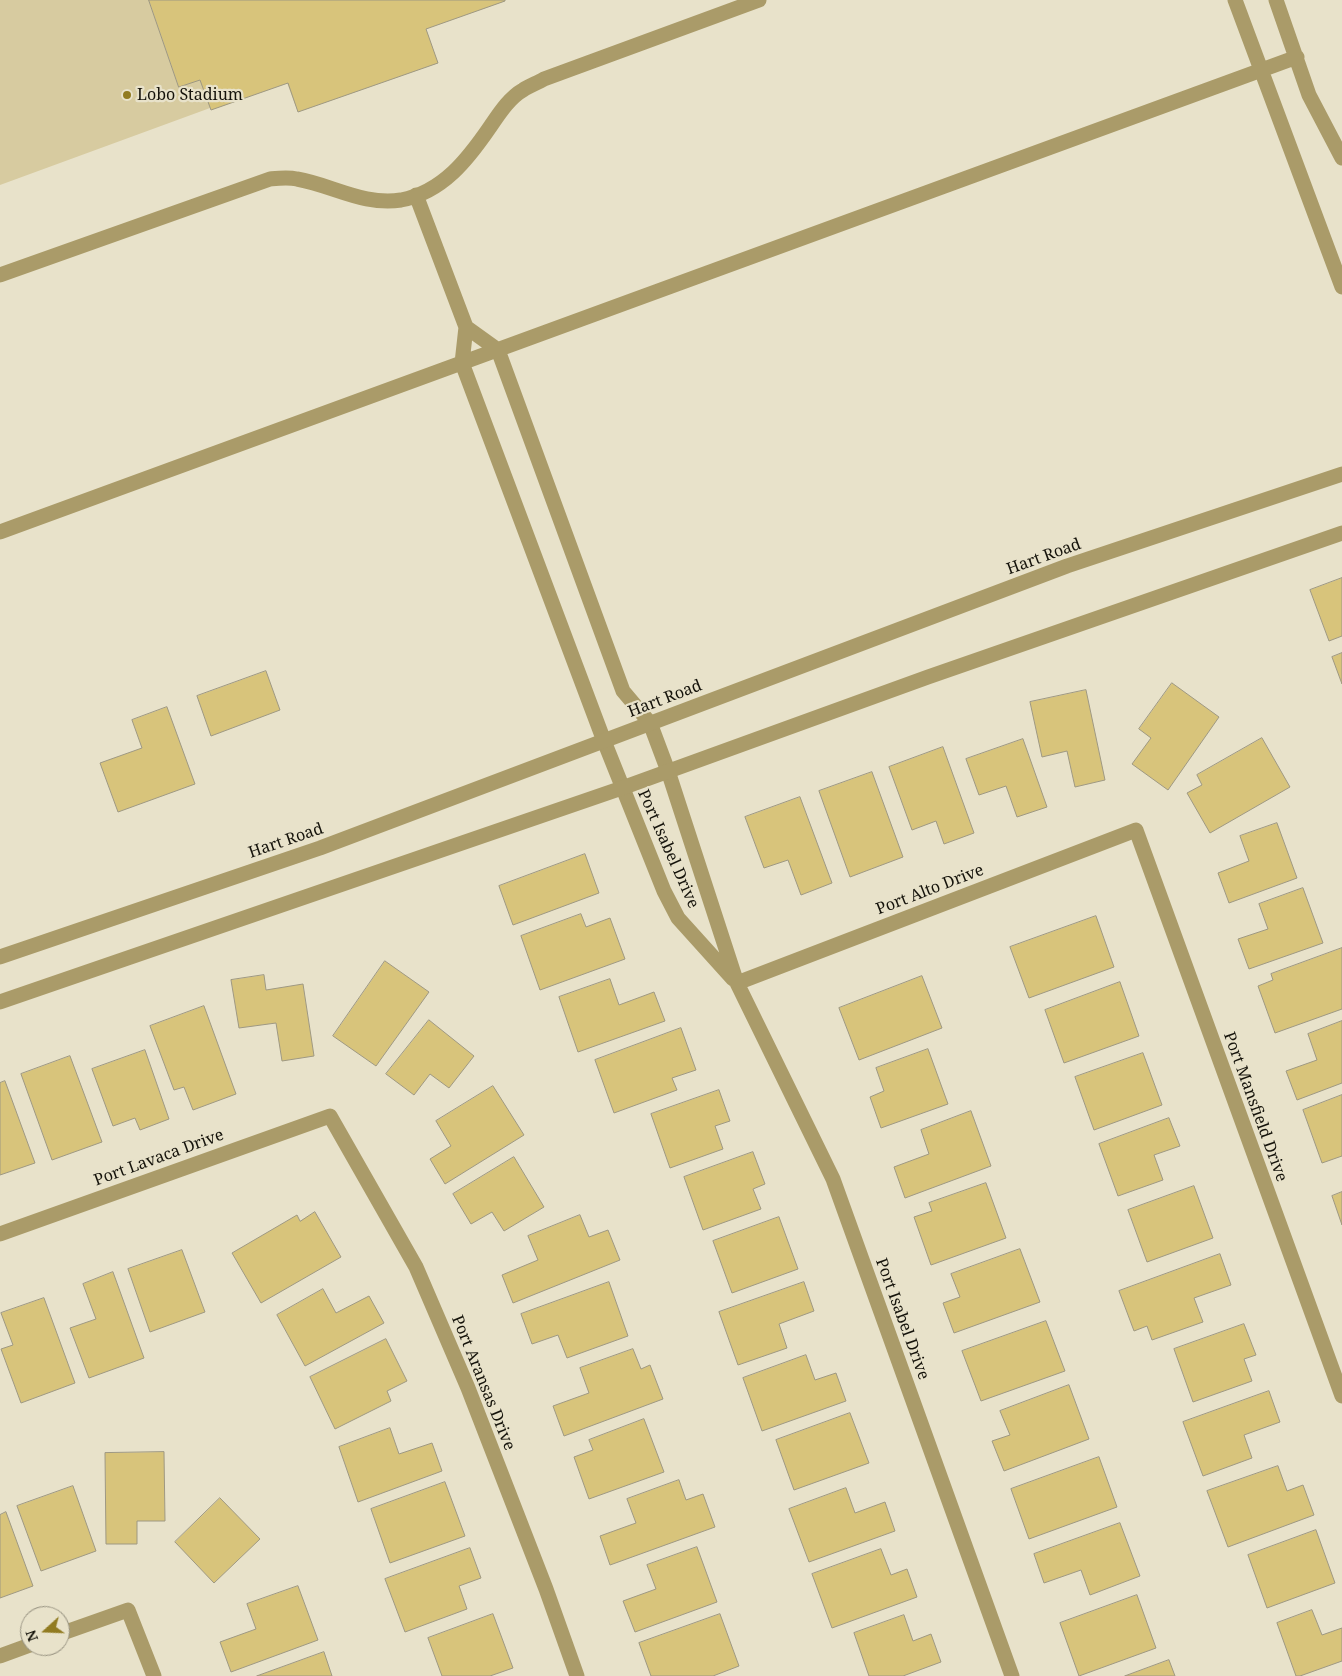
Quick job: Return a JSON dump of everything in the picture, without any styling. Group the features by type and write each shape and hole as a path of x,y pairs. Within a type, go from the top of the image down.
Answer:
{"street":[{"path":"0,275 270,179 299,179 347,194 372,199 394,200 416,196 430,189 458,169 503,109 522,90 544,80 760,0"},
{"path":"1235,0 1342,287"},
{"path":"1276,0 1309,95 1342,158"},
{"path":"0,532 1297,57"},
{"path":"416,196 466,326 462,363"},
{"path":"466,326 498,350"},
{"name":"Port Isabel Drive","path":"498,350 623,691 650,723 668,772 737,983 833,1179 1012,1676"},
{"name":"Port Isabel Drive","path":"462,363 622,788 664,891 678,918 737,983"},
{"name":"Hart Road","path":"0,957 320,848 1068,566 1342,474"},
{"path":"0,1002 668,772 928,677 1342,532"},
{"name":"Port Alto Drive","path":"737,983 1136,830"},
{"name":"Port Mansfield Drive","path":"1136,830 1342,1396"},
{"name":"Port Lavaca Drive","path":"0,1234 330,1116"},
{"name":"Port Aransas Drive","path":"330,1116 416,1266 472,1397 546,1589 577,1676"},
{"path":"70,1630 128,1610 154,1676"},
{"path":"0,1656 20,1649"}],"shaded area":[{"name":"Lobo Stadium","path":"0,0 505,1 426,29 438,63 298,112 287,83 211,110 210,108 0,185"}],"building":[{"path":"149,0 505,1 426,29 438,63 298,112 288,83 211,110 200,80 179,87"},
{"path":"1342,578 1342,636 1329,641 1310,590"},
{"path":"1342,653 1342,684 1332,657"},
{"path":"266,671 280,710 211,736 197,696"},
{"path":"1172,683 1219,717 1168,790 1132,764 1151,738 1139,729"},
{"path":"1086,690 1105,780 1075,787 1067,751 1042,757 1030,702"},
{"path":"167,707 195,784 118,812 100,763 142,748 132,720"},
{"path":"1262,738 1290,787 1210,833 1187,793 1202,785 1197,775"},
{"path":"1023,739 1047,807 1017,817 1006,786 979,795 966,759"},
{"path":"943,747 974,833 944,844 936,821 912,830 889,767"},
{"path":"872,772 903,857 850,877 819,791"},
{"path":"800,797 832,883 801,895 788,860 764,868 745,817"},
{"path":"1277,823 1297,878 1229,903 1218,873 1249,861 1240,836"},
{"path":"585,854 599,893 513,925 499,886"},
{"path":"1303,888 1323,943 1249,969 1238,939 1268,929 1259,904"},
{"path":"581,914 586,927 610,918 625,959 540,990 521,936"},
{"path":"1096,916 1114,967 1029,998 1010,947"},
{"path":"1342,948 1342,1009 1275,1033 1258,986 1273,980 1271,974"},
{"path":"385,961 429,992 376,1066 333,1036"},
{"path":"264,975 266,990 303,984 314,1056 282,1061 276,1023 239,1028 231,980"},
{"path":"922,976 942,1028 859,1060 839,1008"},
{"path":"610,979 619,1005 654,992 665,1021 578,1052 559,997"},
{"path":"1120,982 1139,1036 1064,1063 1045,1010"},
{"path":"204,1006 236,1094 193,1110 184,1087 174,1090 150,1026"},
{"path":"429,1020 474,1056 449,1088 430,1074 414,1095 386,1074"},
{"path":"1342,1021 1342,1083 1297,1100 1286,1071 1317,1060 1308,1034"},
{"path":"681,1028 696,1070 672,1078 677,1090 614,1113 595,1060"},
{"path":"928,1049 948,1104 881,1128 870,1097 884,1091 876,1068"},
{"path":"145,1050 169,1119 140,1130 135,1118 113,1126 92,1069"},
{"path":"1143,1053 1162,1105 1094,1130 1075,1077"},
{"path":"70,1056 102,1142 52,1160 21,1074"},
{"path":"5,1081 35,1163 0,1175 0,1083"},
{"path":"493,1086 524,1135 445,1184 430,1159 451,1146 436,1121"},
{"path":"719,1090 730,1121 715,1126 723,1149 670,1168 651,1114"},
{"path":"1342,1095 1342,1156 1322,1163 1303,1110"},
{"path":"971,1111 991,1166 905,1198 894,1167 929,1154 921,1130"},
{"path":"1169,1118 1180,1146 1154,1155 1163,1180 1118,1196 1099,1144"},
{"path":"753,1152 765,1184 753,1189 761,1209 703,1230 684,1177"},
{"path":"514,1157 544,1207 504,1231 492,1212 471,1224 453,1194"},
{"path":"986,1183 1006,1238 931,1265 914,1217 932,1211 929,1203"},
{"path":"1194,1186 1213,1238 1147,1262 1128,1210"},
{"path":"1342,1192 1342,1225 1332,1196"},
{"path":"315,1212 341,1257 261,1303 232,1253 297,1215 300,1221"},
{"path":"580,1215 589,1237 608,1230 620,1260 513,1303 502,1275 538,1260 528,1236"},
{"path":"779,1217 798,1269 732,1293 713,1241"},
{"path":"1020,1249 1040,1302 954,1333 943,1303 960,1297 951,1274"},
{"path":"182,1250 205,1312 150,1332 128,1269"},
{"path":"1220,1254 1231,1285 1194,1298 1203,1322 1152,1340 1147,1326 1134,1331 1119,1291"},
{"path":"113,1272 144,1358 89,1378 70,1328 96,1319 83,1284"},
{"path":"609,1282 628,1336 567,1358 558,1335 532,1344 521,1314"},
{"path":"804,1282 814,1311 779,1324 787,1348 738,1365 719,1312"},
{"path":"323,1289 336,1313 369,1296 384,1323 305,1366 277,1315"},
{"path":"44,1298 75,1383 21,1403 1,1349 13,1345 1,1313"},
{"path":"1046,1321 1065,1371 981,1401 962,1351"},
{"path":"1244,1324 1256,1355 1244,1359 1252,1381 1193,1402 1174,1349"},
{"path":"386,1339 407,1381 387,1391 391,1401 335,1429 310,1377"},
{"path":"633,1349 641,1369 650,1365 663,1399 564,1436 553,1406 589,1393 580,1368"},
{"path":"806,1355 815,1380 836,1373 846,1401 762,1431 743,1378"},
{"path":"1069,1385 1089,1439 1004,1471 992,1441 1010,1435 1000,1411"},
{"path":"1269,1391 1280,1422 1244,1435 1252,1458 1203,1476 1183,1422"},
{"path":"850,1413 869,1463 794,1490 776,1440"},
{"path":"644,1419 664,1472 589,1499 574,1457 593,1450 589,1440"},
{"path":"390,1428 399,1454 432,1443 442,1471 358,1502 339,1447"},
{"path":"164,1452 165,1521 137,1521 137,1544 106,1544 105,1453"},
{"path":"1099,1457 1117,1507 1029,1539 1011,1489"},
{"path":"1278,1466 1287,1491 1303,1485 1314,1515 1228,1547 1207,1491"},
{"path":"679,1480 686,1500 703,1494 715,1527 610,1565 600,1536 636,1523 627,1499"},
{"path":"445,1482 465,1536 390,1563 371,1509"},
{"path":"73,1486 96,1551 41,1571 17,1506"},
{"path":"846,1488 855,1513 885,1502 895,1531 809,1562 789,1509"},
{"path":"220,1498 260,1539 214,1583 175,1542"},
{"path":"6,1512 33,1586 0,1598 0,1515"},
{"path":"1120,1523 1140,1576 1090,1595 1081,1570 1044,1583 1034,1554"},
{"path":"1316,1530 1335,1583 1267,1608 1248,1555"},
{"path":"697,1547 717,1602 635,1632 623,1601 656,1589 647,1565"},
{"path":"470,1548 481,1578 459,1586 467,1609 405,1632 385,1579"},
{"path":"881,1549 891,1575 907,1569 917,1597 832,1628 812,1574"},
{"path":"298,1586 318,1640 231,1672 220,1642 256,1629 247,1604"},
{"path":"1137,1595 1156,1648 1079,1676 1060,1623"},
{"path":"1312,1610 1322,1635 1342,1628 1342,1661 1296,1676 1277,1623"},
{"path":"493,1614 513,1668 490,1676 442,1676 428,1638"},
{"path":"720,1614 739,1666 713,1676 651,1676 639,1643"},
{"path":"904,1615 913,1641 931,1634 941,1662 903,1676 869,1676 854,1633"},
{"path":"324,1652 332,1676 257,1676"},
{"path":"1169,1660 1175,1676 1125,1676"}],"place":[{"name":"Lobo Stadium","path":"127,95"}]}
